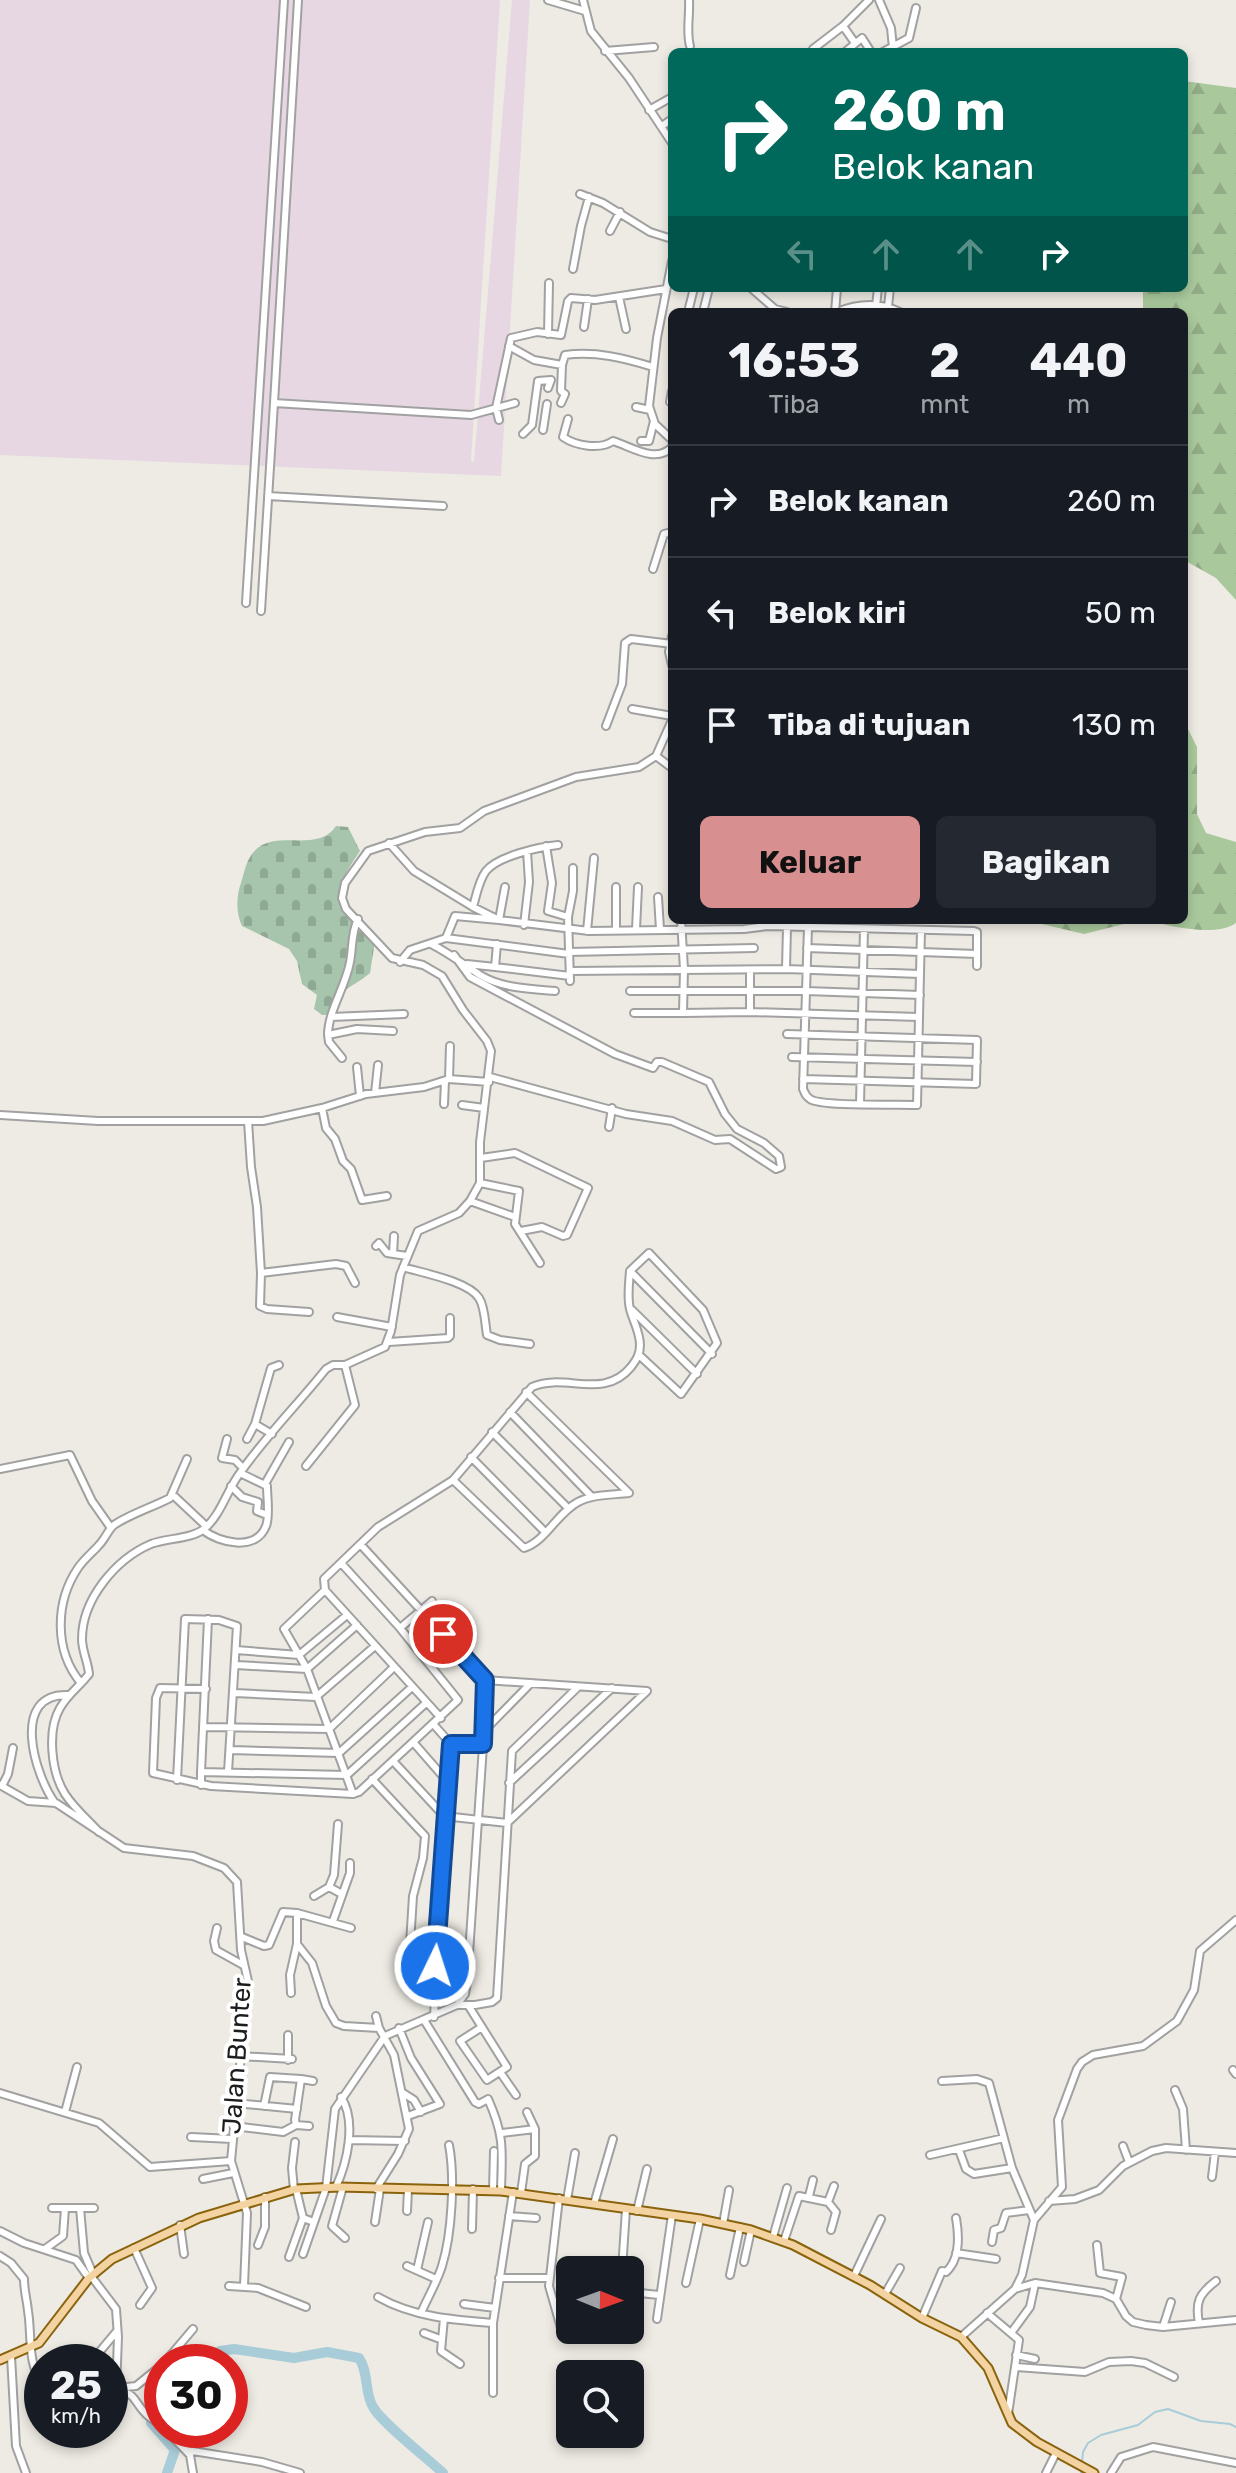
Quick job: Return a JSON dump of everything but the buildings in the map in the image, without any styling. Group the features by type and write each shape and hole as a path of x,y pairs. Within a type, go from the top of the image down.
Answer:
{"main road":[{"path":"35,2344 44,2337 91,2276 112,2259 180,2225 245,2203 295,2190 339,2187 517,2192 700,2219 784,2241 854,2276 922,2318 961,2337 988,2368 1008,2414 1020,2430 1094,2473"},
{"path":"0,2360 24,2350"}],"street":[{"path":"261,611 274,403 269,339 284,0"},
{"path":"246,603 298,0"},
{"path":"548,0 585,11"},
{"path":"583,0 591,31 629,78 668,136"},
{"path":"689,0 687,35 690,46"},
{"path":"814,48 869,0"},
{"path":"879,0 891,28 893,48 909,38 916,8"},
{"path":"843,26 855,43"},
{"path":"849,48 863,38 869,48"},
{"path":"605,51 654,47"},
{"path":"649,110 668,99"},
{"path":"662,126 668,122"},
{"path":"580,194 620,212 650,232 668,238"},
{"path":"573,269 589,197"},
{"path":"610,231 620,212"},
{"path":"668,280 653,367 650,410 659,430 668,437"},
{"path":"548,334 549,283"},
{"path":"499,420 496,408 512,338 537,332 562,334 569,299 619,297 666,289"},
{"path":"756,292 774,308"},
{"path":"876,306 878,292"},
{"path":"852,308 865,304 888,307 890,292"},
{"path":"619,297 626,329"},
{"path":"584,327 588,299"},
{"path":"509,346 534,360 559,364"},
{"path":"548,388 565,355 586,353 653,367"},
{"path":"559,364 559,385 565,394 561,403"},
{"path":"523,434 532,425 538,382 551,380"},
{"path":"274,403 471,415 515,403"},
{"path":"543,430 547,404"},
{"path":"636,407 650,410"},
{"path":"568,419 563,437 574,443 603,446 613,441 646,454 660,455 668,450"},
{"path":"641,441 649,441 654,421"},
{"path":"532,425 551,432"},
{"path":"268,496 443,506"},
{"path":"653,569 664,534 668,533"},
{"path":"606,726 622,684 625,643 631,639 668,641"},
{"path":"632,709 668,717"},
{"path":"389,1346 403,1267 420,1229 451,1218 470,1201 480,1183 491,1051 442,976 423,965 400,962 386,953 346,909 345,883 368,851 425,832 460,828 484,811 576,777 632,769 656,756 668,728"},
{"path":"656,756 668,765"},
{"path":"389,843 414,871 499,920"},
{"path":"473,907 486,870 515,854 558,845"},
{"path":"546,846 552,883 548,911 568,917"},
{"path":"524,925 529,882 527,851"},
{"path":"587,931 594,858"},
{"path":"570,976 568,917 573,868"},
{"path":"499,920 505,887"},
{"path":"616,887 616,930"},
{"path":"636,929 638,887"},
{"path":"658,897 660,929"},
{"path":"446,938 455,916 587,931 744,929 763,924"},
{"path":"342,1058 331,1046 328,1022 350,965 352,933 358,919"},
{"path":"681,924 683,1013"},
{"path":"724,924 724,929"},
{"path":"744,924 744,929"},
{"path":"772,924 787,927 846,924 866,929 976,931 977,966"},
{"path":"860,1104 867,924"},
{"path":"889,924 889,929"},
{"path":"786,969 787,927"},
{"path":"808,927 803,1089 810,1100 819,1103 917,1105 921,930"},
{"path":"400,962 410,950 446,938 569,953 754,948"},
{"path":"431,944 496,982 555,991"},
{"path":"495,967 497,944"},
{"path":"807,948 977,954"},
{"path":"0,1115 98,1121 263,1121 375,1093 424,1087 447,1080 489,1080 612,1108 626,1114 672,1121 715,1140 730,1139 776,1169 781,1167 779,1156 771,1149 737,1129 705,1079 662,1062 657,1062 653,1068 615,1054 470,977 454,955"},
{"path":"466,964 570,976 684,969 920,974"},
{"path":"750,970 750,1012"},
{"path":"630,991 806,991 920,995"},
{"path":"634,1013 750,1012 919,1017"},
{"path":"331,1017 404,1014"},
{"path":"328,1035 357,1029 393,1031"},
{"path":"787,1034 977,1040 976,1084 803,1079"},
{"path":"444,1104 450,1046"},
{"path":"792,1057 977,1062"},
{"path":"375,1093 378,1065"},
{"path":"357,1067 360,1096"},
{"path":"462,1105 484,1108"},
{"path":"322,1108 326,1128 335,1139 343,1161 351,1169 362,1200 387,1196"},
{"path":"609,1127 612,1108"},
{"path":"248,1121 261,1307 309,1312"},
{"path":"481,1158 515,1153 588,1188 567,1235 542,1227 521,1231"},
{"path":"480,1183 519,1191 515,1224 540,1263"},
{"path":"470,1201 515,1217"},
{"path":"393,1254 394,1236"},
{"path":"376,1246 379,1243 387,1253 407,1256"},
{"path":"441,1718 325,1590 324,1579 378,1527 453,1480 526,1392 541,1383 562,1381 597,1386 624,1375 639,1355 639,1333 630,1307 630,1271 649,1253 703,1310 717,1340 712,1354 681,1394 639,1355"},
{"path":"261,1273 336,1264 346,1266 355,1283"},
{"path":"403,1267 456,1283 477,1294 487,1335 530,1344"},
{"path":"630,1271 712,1354"},
{"path":"629,1294 641,1282"},
{"path":"630,1307 697,1374"},
{"path":"337,1317 392,1327"},
{"path":"99,1832 64,1792 55,1764 53,1729 59,1709 90,1671 83,1647 83,1629 91,1602 109,1576 131,1557 151,1545 204,1528 215,1516 242,1470 326,1369 333,1365 345,1365 389,1346 448,1338 450,1318"},
{"path":"247,1439 255,1424 271,1368 279,1365"},
{"path":"306,1466 355,1405 345,1365"},
{"path":"453,1480 524,1548 528,1548 568,1508 592,1497 629,1493 526,1392"},
{"path":"510,1412 592,1497"},
{"path":"255,1424 272,1434"},
{"path":"492,1432 568,1508"},
{"path":"173,1495 215,1538 250,1542 258,1537 267,1525 268,1490 265,1484 242,1470 235,1460 222,1457 227,1439"},
{"path":"265,1484 289,1442"},
{"path":"0,1469 70,1455 92,1501 111,1528"},
{"path":"471,1457 545,1532"},
{"path":"81,1683 71,1672 64,1656 61,1635 62,1608 78,1567 106,1538 111,1528 170,1498 187,1459"},
{"path":"231,1486 242,1497 258,1502 257,1511 267,1515"},
{"path":"303,2254 326,2188 335,2109 341,2097 385,2036 457,2005 465,1994 467,1983 485,1680 361,1545"},
{"path":"206,1689 163,1687 157,1693 153,1773 201,1785 353,1794 434,1725 458,1700 400,1628 341,1563"},
{"path":"325,1590 284,1629 307,1669 353,1794"},
{"path":"400,1628 432,1601"},
{"path":"236,1650 299,1655 347,1615"},
{"path":"177,1780 185,1619 208,1619 237,1626 228,1772"},
{"path":"201,1785 208,1619"},
{"path":"236,1665 307,1669 357,1625"},
{"path":"235,1693 316,1697 375,1646"},
{"path":"204,1727 329,1729 394,1667"},
{"path":"393,1761 444,1816 507,1823 647,1691 485,1680"},
{"path":"484,1731 531,1683"},
{"path":"231,1750 339,1753 412,1687"},
{"path":"457,2005 492,2002 497,1998 509,1783 514,1748 578,1687"},
{"path":"509,1783 612,1688"},
{"path":"56,1803 43,1783 33,1757 33,1724 40,1707 48,1699 58,1694 69,1695"},
{"path":"201,1772 347,1775 426,1703"},
{"path":"434,1725 451,1744 444,1816 434,2017"},
{"path":"413,1742 447,1781"},
{"path":"451,1744 483,1744"},
{"path":"1,1786 8,1774 13,1748"},
{"path":"372,1779 425,1836 413,1896 409,1960 414,1966 435,1966"},
{"name":"Jalan Bunter","path":"1,1786 28,1801 56,1803 124,1848 193,1856 230,1872 237,1882 243,1965 248,1981 231,2161 245,2203 248,2230 244,2286"},
{"path":"314,1896 329,1887 334,1875 338,1824"},
{"path":"333,1921 350,1873 350,1863"},
{"path":"329,1887 342,1894"},
{"path":"242,1937 267,1946 281,1914 297,1913 351,1928"},
{"path":"291,1993 297,1913"},
{"path":"961,2337 1015,2289 1022,2275 1034,2220 1062,2186 1059,2114 1082,2062 1093,2055 1143,2046 1177,2021 1194,1990 1200,1951 1236,1920"},
{"path":"217,1928 214,1941 216,1950 243,1965"},
{"path":"297,1944 312,1963 326,2006 336,2023 379,2028"},
{"path":"468,2005 482,2027 507,2067 487,2080 460,2041 482,2027"},
{"path":"375,2222 378,2189 409,2132 394,2055 376,2016"},
{"path":"424,2020 475,2102 479,2104 488,2099 502,2133 497,2190"},
{"path":"399,2028 411,2058 440,2104 408,2116"},
{"path":"240,2056 290,2059 288,2035"},
{"path":"65,2112 77,2067"},
{"path":"500,2072 516,2095"},
{"path":"264,2106 270,2077 313,2081"},
{"path":"296,2125 301,2079"},
{"path":"942,2081 987,2080 991,2086 1012,2168 1034,2220"},
{"path":"1175,2090 1183,2109 1186,2150"},
{"path":"0,2093 107,2128 150,2167 231,2161"},
{"path":"403,2093 414,2100 421,2112"},
{"path":"341,2097 345,2104 349,2140 332,2226 345,2238"},
{"path":"235,2103 297,2109"},
{"path":"493,2393 493,2323 509,2216 525,2164 535,2156 535,2129 527,2112"},
{"path":"233,2126 283,2132 296,2125 309,2126"},
{"path":"502,2133 535,2129"},
{"path":"191,2137 232,2139"},
{"path":"930,2155 1004,2138"},
{"path":"594,2204 613,2139"},
{"path":"349,2140 405,2141"},
{"path":"289,2257 303,2218 292,2168 295,2142"},
{"path":"421,2313 445,2252 452,2189 449,2145"},
{"path":"1123,2146 1129,2162"},
{"path":"1049,2201 1075,2199 1099,2190 1129,2162 1158,2149 1236,2153"},
{"path":"959,2150 967,2170 974,2174 1012,2168"},
{"path":"494,2151 497,2190"},
{"path":"1212,2177 1215,2152"},
{"path":"556,2309 549,2278 575,2153"},
{"path":"637,2211 647,2169"},
{"path":"203,2179 233,2173"},
{"path":"809,2196 813,2180"},
{"path":"828,2202 834,2186"},
{"path":"773,2237 787,2188"},
{"path":"407,2211 408,2189"},
{"path":"472,2229 473,2189"},
{"path":"723,2224 729,2190"},
{"path":"784,2241 799,2196 828,2202 836,2212 831,2230"},
{"path":"258,2245 265,2227 265,2197"},
{"path":"52,2208 94,2208"},
{"path":"45,2249 64,2234 65,2208"},
{"path":"80,2208 84,2253 91,2276"},
{"path":"623,2256 626,2209"},
{"path":"992,2242 994,2230 1001,2228 1006,2213 1029,2210"},
{"path":"657,2319 672,2215"},
{"path":"509,2216 536,2218"},
{"path":"303,2218 311,2221"},
{"path":"922,2318 942,2271 946,2272 951,2267 956,2253 956,2218"},
{"path":"686,2283 700,2219"},
{"path":"854,2276 881,2219"},
{"path":"417,2270 428,2222"},
{"path":"180,2225 184,2254"},
{"path":"730,2275 740,2227"},
{"path":"744,2262 751,2230"},
{"path":"0,2231 24,2243 76,2260 113,2303 116,2344"},
{"path":"1097,2245 1100,2273 1122,2277 1118,2302"},
{"path":"134,2248 152,2288 140,2305"},
{"path":"956,2253 996,2259"},
{"path":"0,2256 11,2263 24,2279 23,2294 28,2309 31,2344"},
{"path":"407,2266 436,2279"},
{"path":"885,2294 900,2268"},
{"path":"499,2278 549,2278"},
{"path":"1199,2323 1196,2303 1202,2292 1216,2281"},
{"path":"1015,2289 1035,2283 1103,2293 1118,2302 1133,2322 1163,2327 1236,2320"},
{"path":"1011,2333 1030,2307 1035,2283"},
{"path":"229,2286 244,2286 277,2294 306,2307"},
{"path":"644,2293 659,2295"},
{"path":"378,2297 421,2313 493,2323"},
{"path":"1163,2327 1171,2302"},
{"path":"464,2304 495,2308"},
{"path":"987,2313 1019,2340 1008,2414"},
{"path":"444,2318 440,2339 442,2354 460,2364"},
{"path":"183,2344 193,2329"},
{"path":"106,2344 117,2330"},
{"path":"424,2333 440,2339"},
{"path":"1016,2355 1035,2359"},
{"path":"11,2356 16,2446 26,2473"},
{"path":"1015,2367 1085,2372 1109,2362 1131,2361 1145,2363 1174,2377"},
{"path":"128,2394 132,2394 144,2410"},
{"path":"1111,2473 1121,2457 1153,2447 1236,2463"},
{"path":"186,2450 192,2461 193,2473"},
{"path":"186,2450 262,2462 300,2473"},
{"path":"1046,2473 1056,2453"}],"shaded area":[{"path":"0,0 500,0 471,461 474,462 512,0 530,0 501,476 0,455"}],"green space":[{"path":"1188,82 1236,88 1236,600 1216,578 1188,562 1188,308 1143,308 1143,292 1188,292"},
{"path":"1188,729 1197,747 1197,814 1206,833 1236,842 1236,923 1206,930 1165,924 1188,924"},
{"path":"336,826 348,827 360,851 343,880 342,899 353,917 375,941 370,973 341,994 328,1015 322,1015 314,1009 317,995 302,984 297,961 289,949 242,926 238,899 248,860 261,846 282,840 318,839"},
{"path":"1042,924 1124,924 1084,934"}],"waterway":[{"path":"248,2351 294,2358 327,2352 359,2358 370,2401 378,2414 443,2473"},
{"path":"1081,2473 1083,2452 1088,2443 1101,2435 1138,2425 1155,2412 1168,2409 1201,2421 1236,2427"},
{"path":"167,2473 173,2448"}],"route":[{"path":"435,1966 451,1744 483,1744 484,1731 485,1680 443,1634"}]}
